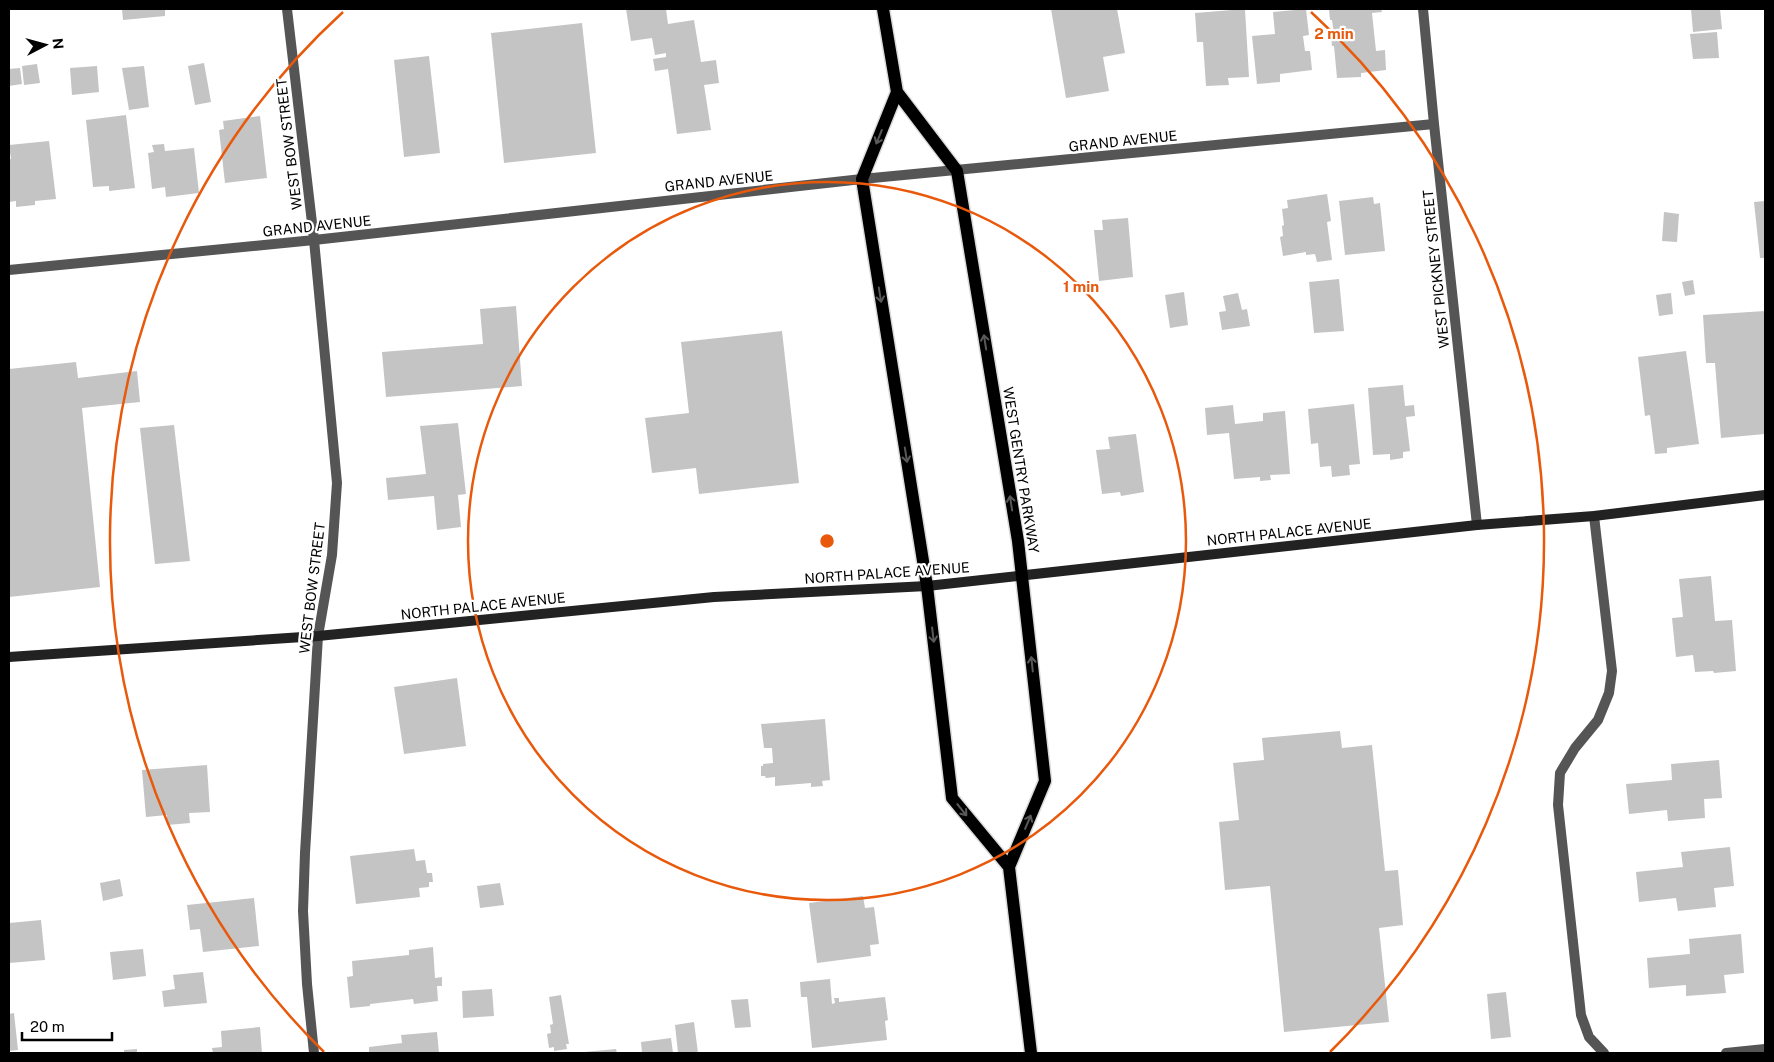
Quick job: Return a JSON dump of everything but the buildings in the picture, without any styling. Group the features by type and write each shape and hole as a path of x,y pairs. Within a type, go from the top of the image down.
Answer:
{"main road":[{"name":"WEST GENTRY PARKWAY","path":"883,9 897,92 957,171 1022,576 1045,781 1009,867 1031,1053"},
{"path":"897,92 862,179 927,586 952,798 1009,867"},
{"name":"NORTH PALACE AVENUE","path":"9,656 318,636 714,598 927,586 1477,525 1594,516 1765,495"}],"street":[{"name":"WEST BOW STREET","path":"287,9 314,240 337,483 332,555 318,636 305,853 303,911 307,984 314,1053"},
{"name":"WEST PICKNEY STREET","path":"1423,9 1477,525"},
{"name":"GRAND AVENUE","path":"9,270 314,240 862,179 1434,124"},
{"path":"1594,516 1612,671 1609,694 1598,720 1575,748 1560,773 1558,805 1581,1015 1588,1037 1604,1053"},
{"path":"1726,1053 1765,1049"}]}
